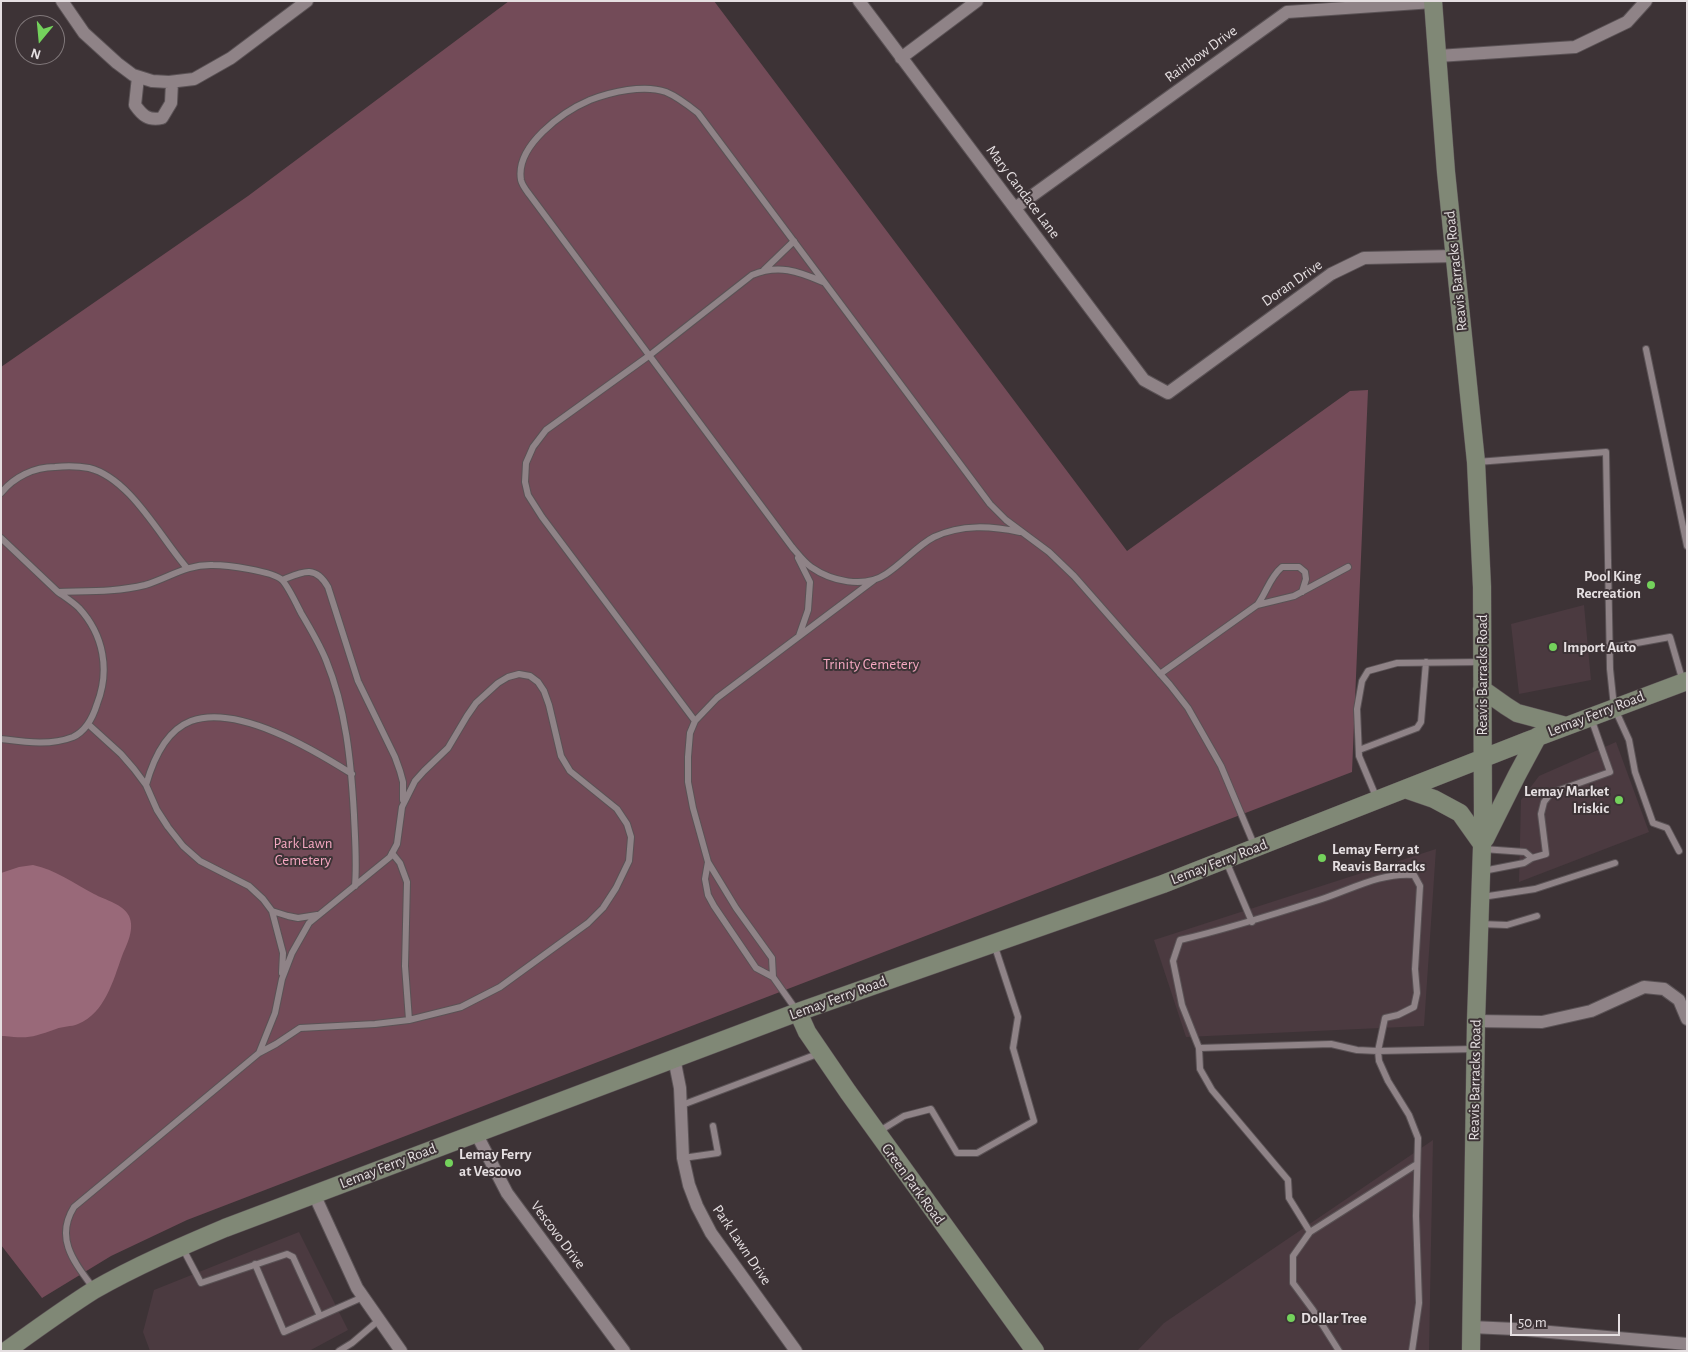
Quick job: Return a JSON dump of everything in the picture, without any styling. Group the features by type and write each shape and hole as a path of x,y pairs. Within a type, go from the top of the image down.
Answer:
{"main road":[{"name":"Reavis Barracks Road","path":"1433,2 1446,172 1476,462 1482,587 1482,871 1478,924 1475,1049 1471,1351"},
{"name":"Lemay Ferry Road","path":"6,1351 94,1290 182,1246 314,1194 798,1012 1226,861 1538,736 1685,681"},
{"path":"1482,689 1517,712 1566,726"},
{"path":"1482,846 1516,775 1538,736"},
{"path":"1405,789 1434,799 1460,813 1482,846"},
{"name":"Green Park Road","path":"798,1012 807,1032 877,1133 1035,1351"}],"street":[{"path":"62,1 84,33 133,75 152,81 172,82 194,78 231,58 306,1"},
{"name":"Mary Candace Lane","path":"859,1 1144,380 1168,393"},
{"path":"901,58 977,1"},
{"path":"1438,56 1575,47 1627,22 1646,1"},
{"name":"Rainbow Drive","path":"1015,208 1287,12 1433,2"},
{"path":"138,77 135,105 143,116 155,120 162,118 171,103 172,82"},
{"name":"Doran Drive","path":"1168,393 1331,274 1364,258 1455,256"},
{"path":"1476,1021 1542,1022 1590,1011 1644,987 1664,990 1679,1000 1687,1019"},
{"name":"Park Lawn Drive","path":"674,1058 682,1106 683,1158 688,1185 711,1233 796,1351"},
{"name":"Vescovo Drive","path":"476,1133 507,1194 624,1351"},
{"path":"314,1194 357,1288 401,1351"},
{"path":"1471,1327 1687,1344"}],"lane":[{"path":"875,580 847,581 826,576 809,565 792,547 521,181 524,159 530,146 541,132 559,119 589,100 617,92 644,89 664,92 684,102 698,113 990,504 1020,532 1049,552 1074,576 1188,708 1221,766 1256,848"},
{"path":"764,270 794,242"},
{"path":"695,721 542,517 528,495 525,482 526,463 532,447 546,430 650,355 752,275 764,270 790,270 806,274 824,282"},
{"path":"1646,349 1687,546"},
{"path":"1476,462 1606,452 1609,648 1614,707 1629,740 1635,772 1652,823 1667,828 1679,851"},
{"path":"1,493 17,478 31,471 51,467 74,466 90,468 112,478 125,489 174,553 188,568"},
{"path":"773,977 772,958 736,908 708,862 688,782 689,741 695,721 716,698 875,580 885,576 933,538 964,528 978,526 1020,532"},
{"path":"1,538 58,592 78,607 86,617 97,635 104,663 105,676 94,714 85,729 74,736 53,742 26,742 1,739"},
{"path":"792,547 810,582 808,610 798,637"},
{"path":"58,592 98,591 145,585 194,565 213,564 231,566 268,574 282,580 314,635 333,678 344,720 352,774 355,886"},
{"path":"1160,674 1257,605 1265,594 1274,574 1282,566 1299,567 1305,572 1306,579 1302,592"},
{"path":"1257,605 1294,596 1348,567"},
{"path":"282,580 300,572 309,572 323,578 328,587 358,681 395,756 403,782 404,804"},
{"path":"1609,648 1670,637 1685,681"},
{"path":"1359,750 1417,728 1421,722 1426,662"},
{"path":"1378,800 1359,756 1357,709 1362,681 1368,671 1397,663 1482,662"},
{"path":"94,1290 73,1260 68,1248 66,1226 68,1217 74,1207 259,1053 300,1028 375,1024 409,1020 461,1007 500,987 588,923 604,908 629,861 631,837 627,824 617,810 570,770 560,756 549,705 544,691 538,682 530,676 519,674 508,677 498,683 476,703 448,748 420,776 407,795 397,844 390,857 309,923 300,936 282,979 275,1012 259,1053"},
{"path":"1482,871 1524,863 1532,858 1546,854 1541,814 1544,802 1551,793 1610,772 1591,716"},
{"path":"146,785 157,754 168,739 191,722 208,718 227,718 255,725 287,737 324,756 352,774"},
{"path":"88,724 121,754 146,785 156,810 184,846 200,861 249,886 264,899 272,911 283,953 282,979"},
{"path":"1482,846 1525,852 1532,858"},
{"path":"392,853 400,863 407,882 405,966 409,1020"},
{"path":"1226,861 1252,922"},
{"path":"708,862 705,879 708,895 714,906 756,968 773,977 798,1012"},
{"path":"1480,897 1535,889 1615,863"},
{"path":"1310,1232 1289,1198 1288,1180 1212,1090 1200,1068 1199,1048 1182,1005 1173,961 1180,940 1252,922 1349,890 1379,878 1400,874 1414,875 1420,886 1415,969 1417,994 1414,1007 1398,1015 1385,1018 1378,1051 1379,1061 1388,1081 1410,1115 1418,1138 1416,1216 1418,1303 1412,1351"},
{"path":"272,911 298,918 317,915"},
{"path":"1478,924 1507,924 1537,916"},
{"path":"877,1133 904,1116 931,1109 957,1153 977,1153 1034,1121 1013,1048 1018,1016 994,943"},
{"path":"1199,1048 1331,1044 1357,1050 1378,1051 1475,1049"},
{"path":"682,1106 821,1052"},
{"path":"683,1158 718,1152 713,1126"},
{"path":"1339,1351 1293,1283 1292,1256 1310,1232 1417,1164"},
{"path":"182,1246 201,1283 287,1254 293,1257 320,1316"},
{"path":"255,1264 284,1332 364,1297"},
{"path":"340,1351 379,1320"}],"shaded area":[{"path":"1584,605 1591,680 1519,694 1511,624"},
{"path":"1616,742 1649,832 1519,882 1521,800 1539,776"},
{"path":"1436,849 1424,1026 1186,1037 1154,940"},
{"path":"33,865 57,873 123,908 131,921 131,931 107,995 95,1012 87,1019 75,1025 31,1037 1,1036 1,873"},
{"path":"1433,1140 1429,1351 1137,1351 1164,1323"},
{"path":"299,1232 348,1330 309,1351 150,1351 143,1332 154,1290"}],"green space":[{"path":"509,1 714,1 1127,551 1350,391 1368,390 1352,772 187,1220 111,1256 42,1298 1,1245 1,367 248,196"}],"place":[{"name":"Pool King Recreation","path":"1651,585"},
{"name":"Import Auto","path":"1553,647"},
{"name":"Lemay Market Iriskic","path":"1619,800"},
{"name":"Lemay Ferry at Reavis Barracks","path":"1322,858"},
{"name":"Lemay Ferry at Vescovo","path":"449,1163"},
{"name":"Dollar Tree","path":"1291,1318"}],"park label":[{"name":"Trinity Cemetery","path":"871,664"},
{"name":"Park Lawn Cemetery","path":"303,852"}]}
